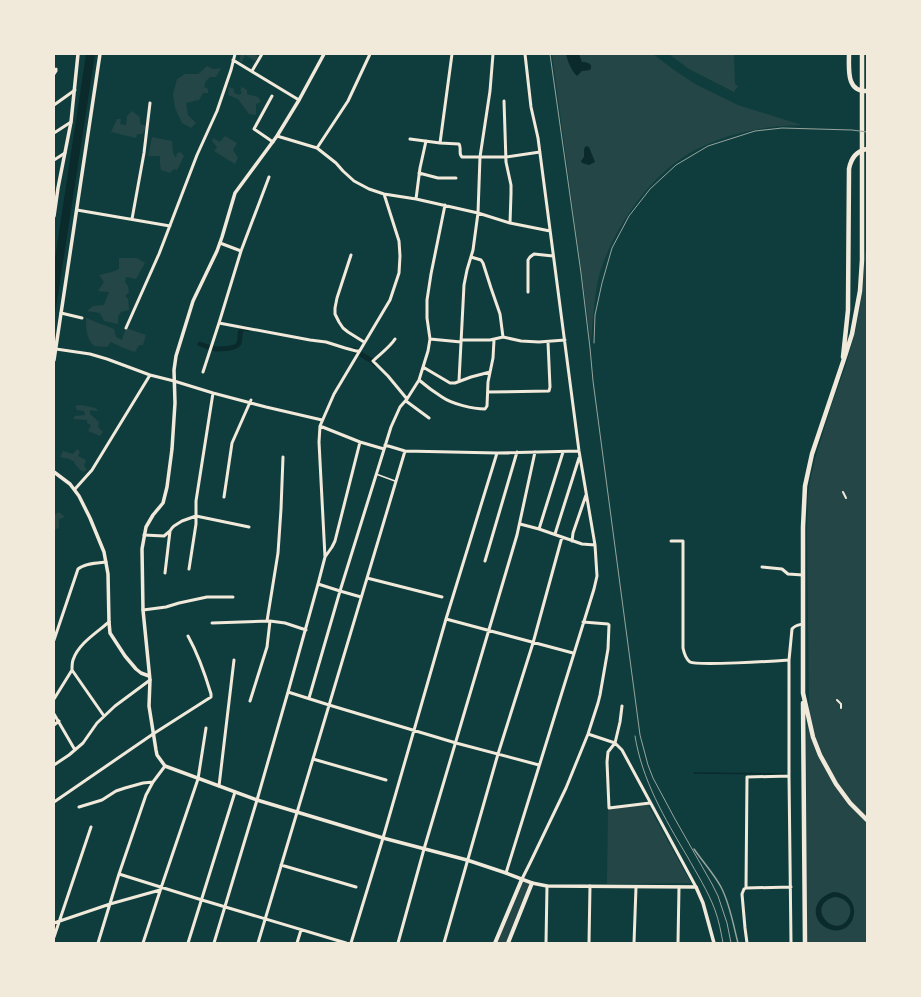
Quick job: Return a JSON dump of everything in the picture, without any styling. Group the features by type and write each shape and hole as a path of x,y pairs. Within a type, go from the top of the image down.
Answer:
{"highway":[{"path":"849,54 851,82 855,88 861,91 867,91"},
{"path":"805,943 802,720 802,527 805,486 812,454 852,334 860,291 862,260 862,54"},
{"path":"842,366 848,310 849,169 854,156 860,151 867,149"},
{"path":"803,693 813,737 825,765 836,784 850,803 867,820"}],"main road":[{"path":"495,943 522,879"},
{"path":"508,943 532,883"}],"street":[{"path":"54,216 71,122 77,54"},
{"path":"54,360 100,54"},
{"path":"126,328 217,111 235,54"},
{"path":"252,71 262,54"},
{"path":"324,54 277,136 235,192 220,243 193,300 176,356 174,370 172,449 167,487 163,503 149,521 144,535 142,549 143,610 149,678 149,706 157,755 165,766 257,800 383,838 467,860 532,883 547,886 696,887"},
{"path":"317,148 348,101 370,54"},
{"path":"440,143 452,54"},
{"path":"459,381 464,285 475,241 478,212 480,157 490,90 493,54"},
{"path":"506,873 597,576 595,545 579,451 540,152 531,107 525,54"},
{"path":"233,60 299,100"},
{"path":"54,74 56,69"},
{"path":"54,105 75,90"},
{"path":"272,96 254,129 273,142"},
{"path":"504,101 506,162 511,194 510,223"},
{"path":"132,219 144,153 150,103"},
{"path":"54,133 71,122"},
{"path":"277,136 317,148 336,163 354,181 384,194 478,212 510,223 550,231"},
{"path":"410,139 459,144 460,156 462,157 506,157 540,152"},
{"path":"416,199 419,173 426,141"},
{"path":"54,160 65,153"},
{"path":"419,173 438,178 456,178"},
{"path":"203,372 241,251 269,177"},
{"path":"214,943 306,630 325,557 319,442 320,426 337,387 355,358 357,351 378,321 390,300 400,265 399,241 384,194"},
{"path":"309,698 385,445 398,411 407,400 419,380 426,360 430,339 427,318 427,300 445,205"},
{"path":"77,210 170,226"},
{"path":"220,243 241,251"},
{"path":"528,292 528,260 530,257 534,254 553,256"},
{"path":"351,255 336,303 335,314 343,328 364,342"},
{"path":"471,257 481,260 483,263 490,288 500,314 503,337"},
{"path":"61,313 82,318"},
{"path":"219,323 326,342 357,351"},
{"path":"430,339 475,341 494,340 503,337 521,341 548,342 565,340"},
{"path":"395,339 393,343 373,361 393,382 407,400 429,418"},
{"path":"419,380 443,398 450,401 483,409 487,408 488,386 493,358 494,340"},
{"path":"488,392 549,391 548,342"},
{"path":"56,348 90,354 150,375 213,393 322,420"},
{"path":"423,367 447,382 452,383 490,372"},
{"path":"75,489 92,470 150,375"},
{"path":"189,569 196,526 196,501 213,393"},
{"path":"224,497 232,443 250,401"},
{"path":"320,426 360,442 384,449"},
{"path":"325,557 334,545 360,442"},
{"path":"385,445 405,451 497,454 517,452 579,451"},
{"path":"258,943 405,451"},
{"path":"485,561 517,452"},
{"path":"398,943 424,849 520,524 535,452"},
{"path":"539,529 563,452"},
{"path":"351,943 446,619 497,454"},
{"path":"250,701 267,647 278,553 283,457"},
{"path":"555,534 580,457"},
{"path":"54,472 75,489 85,507 104,552 109,580 110,633 125,656 139,672 149,678"},
{"path":"843,492 846,498"},
{"path":"572,541 576,522 586,493"},
{"path":"144,535 164,536 174,526 182,521 196,516 249,527"},
{"path":"520,524 555,534 582,544 595,545"},
{"path":"165,574 170,531"},
{"path":"444,943 498,754 533,643 562,537"},
{"path":"671,541 682,541 683,648 689,661 691,663 710,663 789,660"},
{"path":"54,640 78,569 86,565 106,562"},
{"path":"762,567 782,569 788,574 803,575"},
{"path":"367,578 442,597"},
{"path":"318,584 361,598"},
{"path":"143,610 166,607 207,597 233,597"},
{"path":"446,619 573,654"},
{"path":"212,623 269,621 285,623 306,630"},
{"path":"54,699 72,670 73,661 80,649 109,622"},
{"path":"522,879 566,788 588,734 600,695 608,649 609,625 583,622"},
{"path":"791,943 789,660 792,629 796,625 803,624"},
{"path":"54,802 153,734 211,697 202,666 188,636"},
{"path":"219,786 234,660"},
{"path":"72,670 104,716"},
{"path":"54,765 85,741 90,732 104,716 149,678"},
{"path":"288,692 456,743 539,765"},
{"path":"837,700 841,704 841,708"},
{"path":"622,706 615,743 608,752 609,808 650,803"},
{"path":"54,714 74,750"},
{"path":"54,725 59,721"},
{"path":"144,943 198,778 206,728"},
{"path":"588,734 615,743 622,750 696,887 703,903 714,943"},
{"path":"313,759 386,780"},
{"path":"98,943 119,874 146,795 153,782 165,766"},
{"path":"747,943 742,894 746,888 747,777 789,776"},
{"path":"79,807 102,800 120,789 153,782"},
{"path":"188,943 235,792"},
{"path":"54,937 91,827"},
{"path":"281,865 356,887"},
{"path":"119,874 161,889 346,943"},
{"path":"546,943 547,886"},
{"path":"589,943 590,886"},
{"path":"634,943 636,887"},
{"path":"678,943 679,887"},
{"path":"746,888 791,887"},
{"path":"54,922 161,889"},
{"path":"297,943 301,930"}],"lane":[{"path":"376,474 396,481"}],"shaded area":[{"path":"86,54 95,54 54,321 54,265"},
{"path":"241,54 255,54 258,57 255,61 245,55 242,62 239,61"},
{"path":"552,54 653,54 697,85 738,105 802,125 748,131 710,143 680,159 649,187 624,221 605,258 597,284 591,342"},
{"path":"566,54 579,54 582,62 591,65 590,70 582,71 577,76 570,66"},
{"path":"669,54 734,54 735,84 738,86 734,92 689,69"},
{"path":"207,66 213,69 221,68 216,77 210,77 206,81 204,87 208,89 208,93 203,93 199,100 186,103 188,115 196,123 191,128 182,123 175,108 173,94 177,79 185,74 198,74"},
{"path":"229,87 234,89 234,93 240,95 242,92 240,90 242,87 247,90 247,94 258,97 261,102 256,104 256,115 249,114 238,99 228,95"},
{"path":"132,111 140,117 140,124 146,126 142,134 137,134 136,138 111,132 117,119 121,119 120,124 126,125 127,116"},
{"path":"225,136 237,143 233,150 238,158 235,164 214,151 217,147 212,141 213,138 220,142"},
{"path":"152,137 172,141 173,153 176,158 177,153 181,152 184,156 177,170 174,169 170,173 161,170 160,156 148,156"},
{"path":"586,146 589,147 595,162 589,165 582,163 581,161 584,157 584,149"},
{"path":"865,252 867,252 867,943 807,943 806,738 809,710 808,495 815,459 855,333 862,295"},
{"path":"119,258 137,258 145,263 136,279 126,277 125,282 128,286 129,292 125,296 128,299 129,310 121,312 118,317 118,324 104,321 100,313 87,311 93,306 104,305 109,292 98,291 104,282 99,275 119,269"},
{"path":"86,318 114,329 116,337 122,340 126,328 146,335 143,345 139,345 135,352 111,342 107,347 94,346 91,343 86,329"},
{"path":"80,405 97,409 97,411 90,410 90,414 99,422 98,427 103,432 100,436 88,431 91,425 87,423 87,420 73,419 75,416 85,415 84,411 77,410 75,406"},
{"path":"77,449 80,452 78,456 86,460 84,466 87,469 84,472 80,470 74,463 75,462 60,457 63,451 73,454"},
{"path":"59,512 65,517 59,519 59,528 54,530 54,515"},
{"path":"648,805 691,883 607,884 608,808"},
{"path":"522,879 532,883 507,943 495,943"},
{"path":"834,892 844,894 850,899 853,906 854,914 852,921 848,926 841,930 832,930 823,926 817,919 817,904 824,896","holes":["834,897 838,897 848,903 850,913 844,924 837,926 825,920 822,914 822,908 825,902"]}],"waterway":[{"path":"200,344 216,349 232,348 238,345 241,330 243,328 248,329"},
{"path":"354,350 375,364"},
{"path":"694,773 784,774"}],"tram line":[{"path":"550,54 581,273 593,381 640,735 653,778 718,896 727,923 731,943"},
{"path":"594,343 595,315 612,248 629,216 650,189 676,165 708,146 755,131 782,128 852,130 867,132"},
{"path":"635,736 643,768 655,799 709,896 718,918 723,943"}],"railway":[{"path":"694,849 721,887 729,907 738,943"}]}
